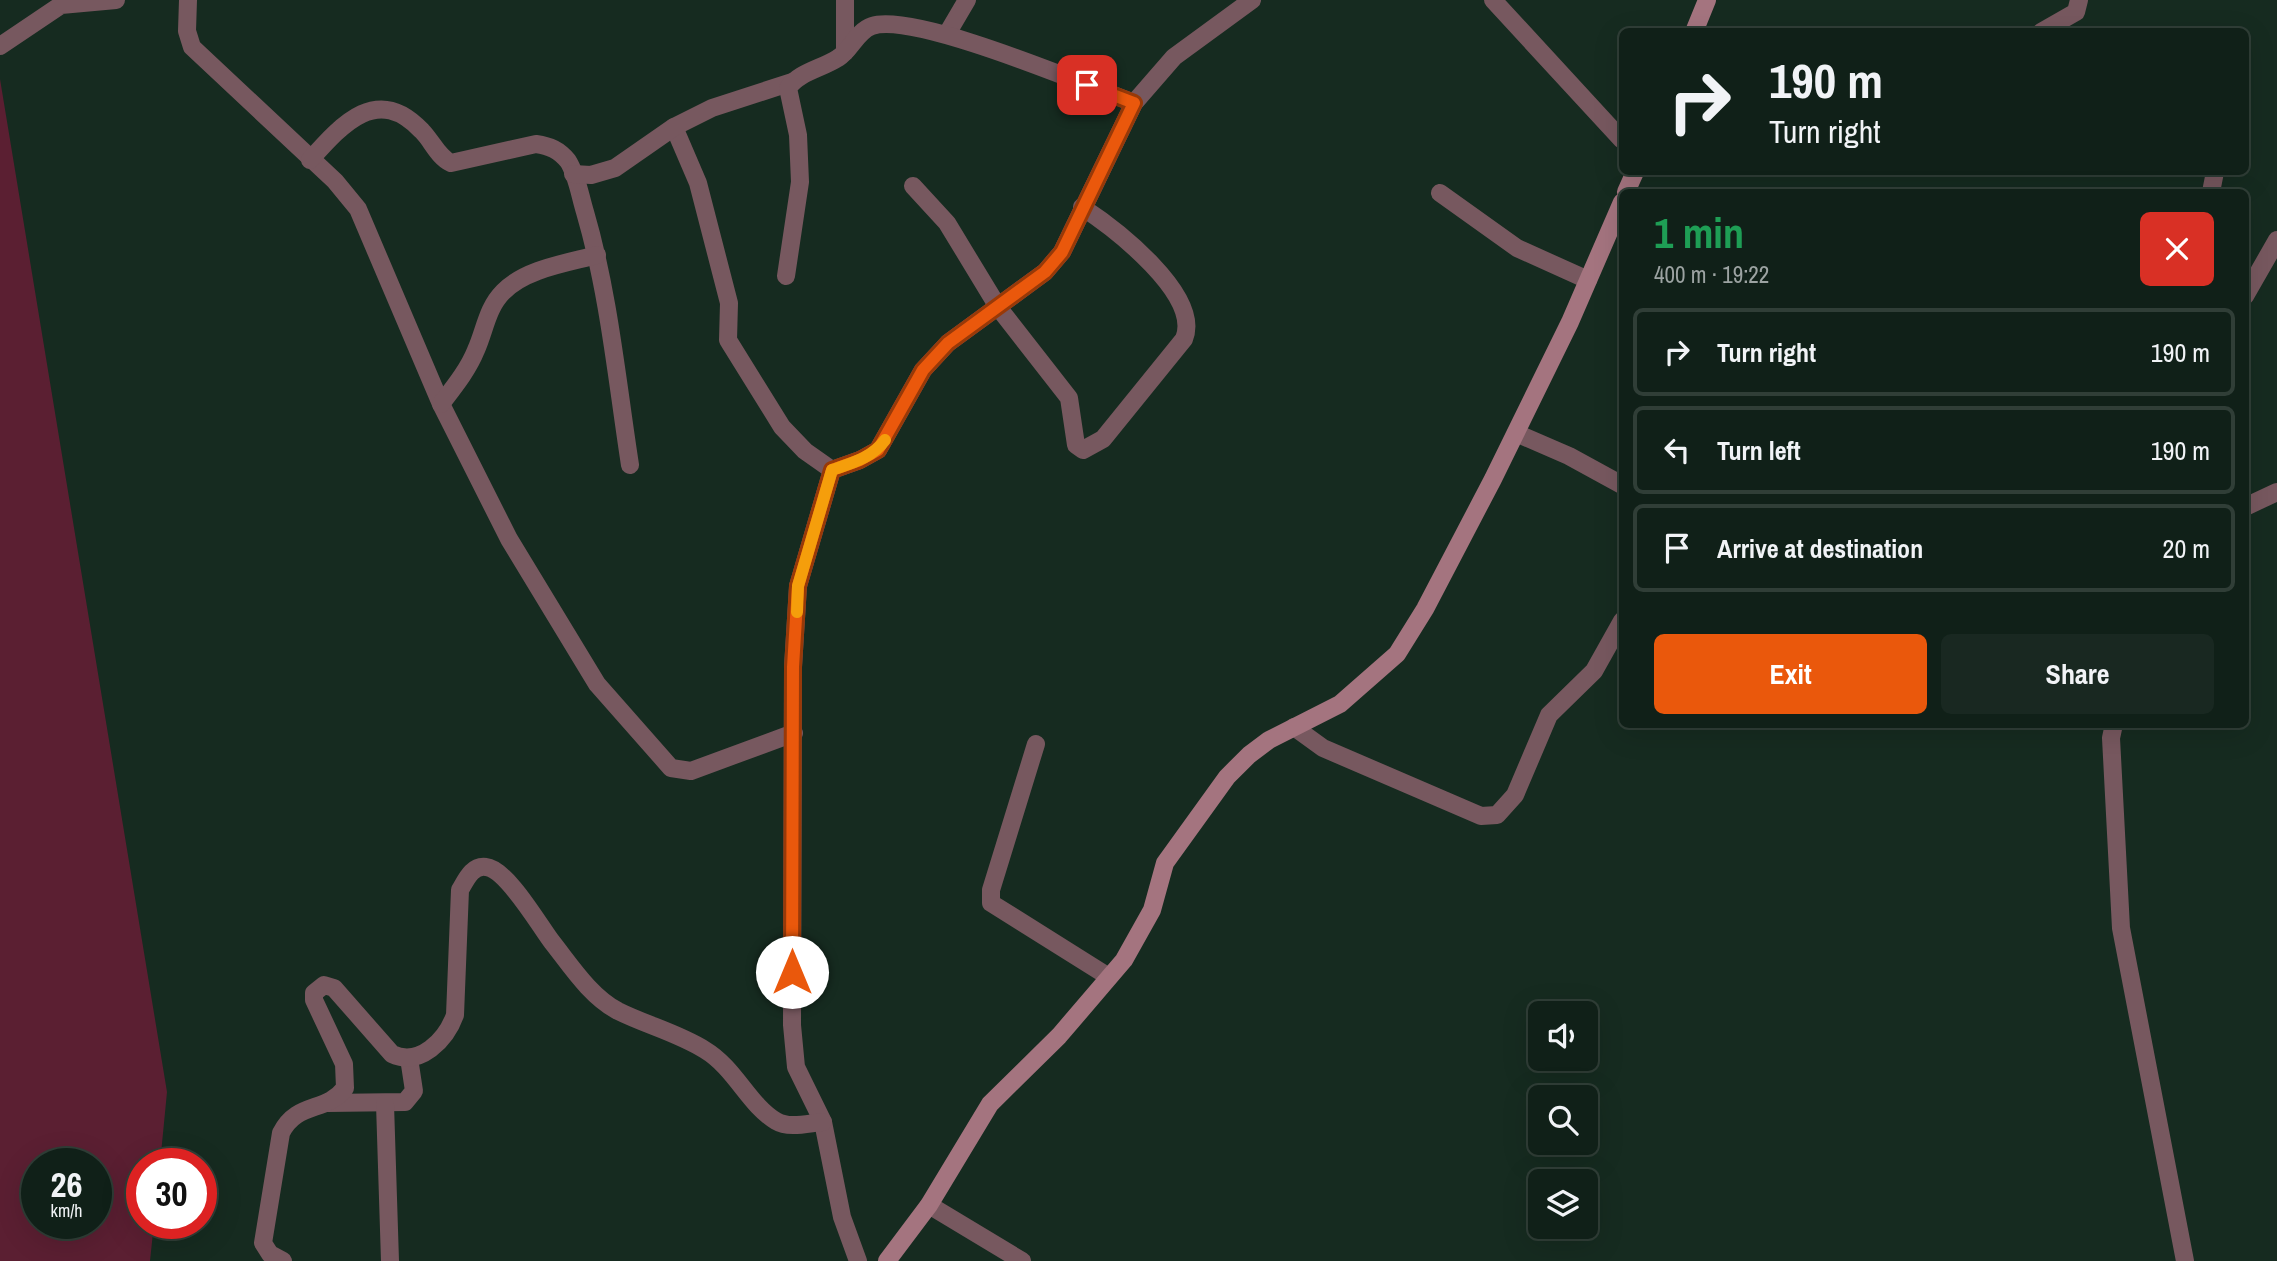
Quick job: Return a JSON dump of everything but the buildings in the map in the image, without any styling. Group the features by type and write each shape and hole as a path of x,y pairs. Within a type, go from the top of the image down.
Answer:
{"street":[{"path":"0,46 50,10 74,1 116,0"},
{"path":"188,0 187,31 192,47 335,181 358,209 441,404 509,538 597,684 671,768 691,771 794,733"},
{"path":"845,0 845,52"},
{"path":"947,34 967,0"},
{"path":"832,470 878,450 923,370 948,343 1045,272 1062,252 1134,103 1174,57 1252,0"},
{"path":"1493,0 1619,137"},
{"path":"1696,28 1707,0"},
{"path":"2048,28 2076,12 2079,0"},
{"path":"573,174 591,175 615,168 674,127 712,108 792,82 845,52 862,32 877,24 947,34 1134,103"},
{"path":"786,276 800,182 798,135 788,97 792,82"},
{"path":"310,160 335,132 353,119 383,108 403,113 451,163 536,144 548,146 560,153 573,174 597,255 630,465"},
{"path":"674,127 698,183 707,216 729,303 727,329 732,347 782,426 805,451 832,470"},
{"path":"913,186 947,223 999,307 1069,398 1076,445 1083,450 1093,447 1118,421 1184,339 1188,322 1158,270 1117,230 1082,207"},
{"path":"1440,193 1517,248 1588,280"},
{"path":"887,1261 929,1205 990,1104 1059,1036 1124,961 1145,928 1166,863 1205,807 1249,755 1294,727 1340,704 1397,654 1425,609 1516,433 1619,208"},
{"path":"2249,289 2277,240"},
{"path":"441,404 476,351 489,310 505,290 522,278 597,255"},
{"path":"1516,433 1569,456 1619,483"},
{"path":"832,470 798,586 793,667 793,1049 796,1067 823,1122 842,1217 858,1261"},
{"path":"2249,505 2277,492"},
{"path":"1294,727 1323,748 1481,816 1497,815 1515,794 1549,715 1594,671 1619,626"},
{"path":"2113,728 2111,738 2121,928 2185,1261"},
{"path":"1036,744 991,890 991,903 1109,977"},
{"path":"327,1103 345,1088 347,1076 314,1000 314,993 320,986 334,988 392,1054 409,1058 433,1048 449,1031 459,995 456,972 460,890 470,873 486,867 495,870 513,889 591,991 608,1004 705,1050 731,1070 765,1112 777,1122 789,1125 823,1122"},
{"path":"283,1261 270,1254 263,1243 281,1133 288,1120 298,1112 327,1103 405,1102 414,1091 409,1058"},
{"path":"385,1104 390,1261"},
{"path":"929,1205 1023,1261"}],"shaded area":[{"path":"0,79 167,1092 162,1148 126,1148 126,1239 152,1239 150,1261 0,1261"}],"slow traffic":[{"path":"797,612 798,586 832,470 878,450 885,440"}],"route":[{"path":"792,972 793,667 798,586 832,470 878,450 923,370 948,343 1045,272 1062,252 1134,103 1087,85"}]}
